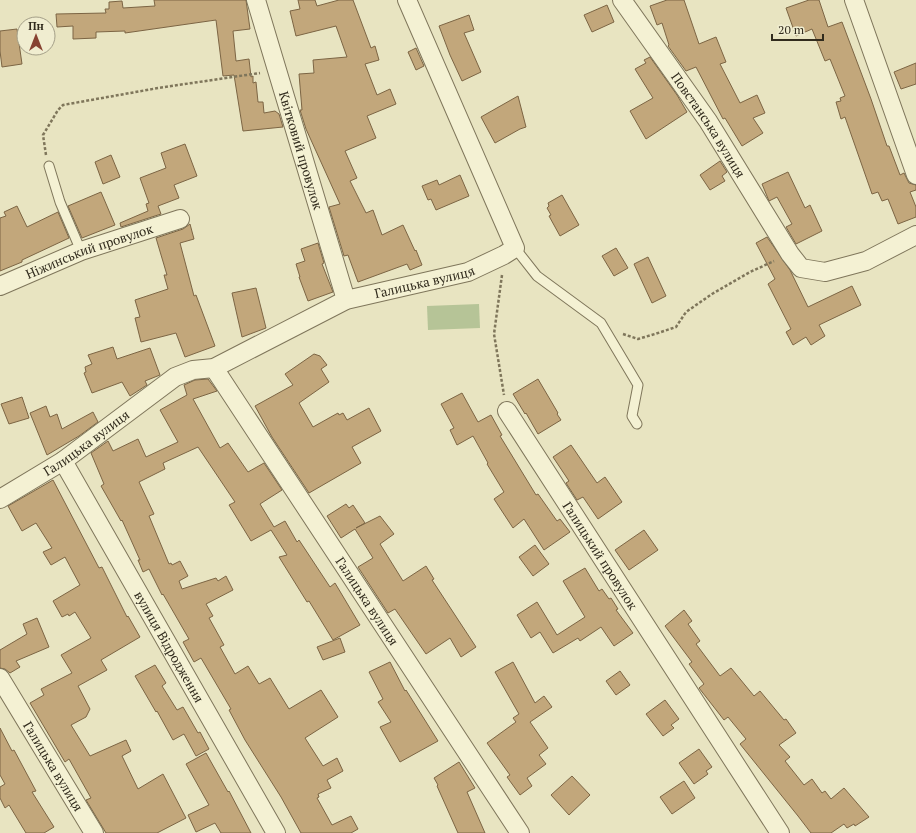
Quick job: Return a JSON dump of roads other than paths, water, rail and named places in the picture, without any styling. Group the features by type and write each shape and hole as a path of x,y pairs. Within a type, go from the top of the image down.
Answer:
{"street":[{"name":"Квітковий провулок","path":"256,0 346,300"},
{"path":"407,0 510,251"},
{"name":"Повстанська вулиця","path":"622,0 708,121 790,254 802,268 826,272 866,261 916,236"},
{"path":"854,0 916,175"},
{"name":"Ніжинський провулок","path":"0,286 81,251 180,219"},
{"name":"Галицька вулиця","path":"0,499 63,461 175,377 193,370 214,368 346,300 468,272 510,251"},
{"name":"Галицька вулиця","path":"214,368 520,833"},
{"name":"Галицький провулок","path":"507,412 780,833"},
{"name":"вулиця Відродження","path":"63,461 276,833"},
{"name":"Галицька вулиця","path":"0,678 94,833"}],"lane":[{"path":"49,166 60,202 81,251"},
{"path":"510,251 537,276 601,323 638,385 632,416 637,424"}]}
